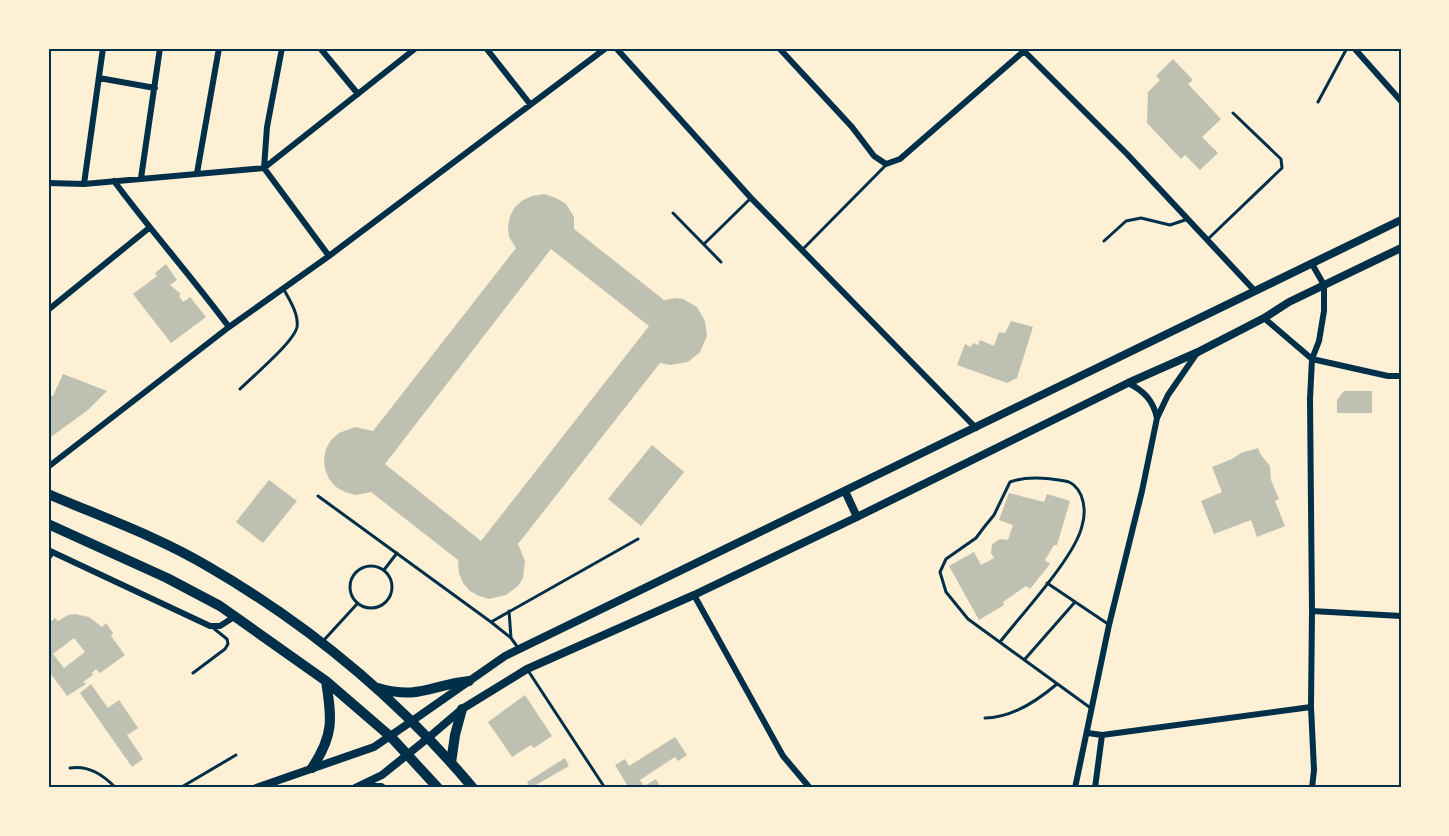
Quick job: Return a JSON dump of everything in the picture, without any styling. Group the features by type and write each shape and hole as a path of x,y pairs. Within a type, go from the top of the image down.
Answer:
{"highway":[{"path":"48,494 161,542 209,567 280,612 375,687 412,721 472,788"},
{"path":"48,524 167,578 220,606 326,681 391,736 438,788"},
{"path":"312,768 324,749 330,729 331,711 326,681"},
{"path":"375,687 411,694 469,681"},
{"path":"451,763 462,709"},
{"path":"364,788 381,788"}],"main road":[{"path":"256,788 374,747 412,721"},
{"path":"355,788 382,775 428,738"}],"street":[{"path":"84,184 103,48"},
{"path":"141,178 160,48"},
{"path":"197,173 219,48"},
{"path":"282,48 267,127 264,168 329,256"},
{"path":"320,48 358,94"},
{"path":"48,183 84,184 264,168 416,48"},
{"path":"486,48 530,104"},
{"path":"48,467 229,327 329,256 606,48"},
{"path":"616,48 751,198 976,428"},
{"path":"779,48 852,127 874,156 886,164 900,159 1023,50 1127,154 1254,291"},
{"path":"1354,48 1400,98"},
{"path":"99,78 155,88"},
{"path":"114,181 229,327"},
{"path":"412,721 505,656 1401,220"},
{"path":"48,310 149,228"},
{"path":"428,738 462,709 526,669 694,595 857,517 1128,383 1198,352 1264,318 1289,302 1401,248"},
{"path":"1312,264 1324,285 1324,311 1319,341 1312,359 1310,454 1311,707 1314,771 1312,788"},
{"path":"1264,318 1294,346 1312,359 1377,374 1401,376"},
{"path":"1075,788 1109,625 1157,418 1168,394 1198,352"},
{"path":"1128,383 1139,388 1148,396 1157,418"},
{"path":"844,491 857,517"},
{"path":"51,551 210,626 225,624 234,617"},
{"path":"694,595 783,756 810,788"},
{"path":"1312,611 1401,616"},
{"path":"1088,733 1102,735 1311,707"},
{"path":"1095,788 1102,735"}],"lane":[{"path":"1318,102 1347,48"},
{"path":"1207,240 1282,168 1281,159 1233,113"},
{"path":"802,250 886,164"},
{"path":"704,244 751,198"},
{"path":"674,213 721,262"},
{"path":"1104,241 1126,221 1141,218 1170,225 1188,219"},
{"path":"240,388 291,339 297,328 296,316 283,288"},
{"path":"1000,642 1069,554 1082,527 1084,504 1079,490 1069,482 1053,479 1016,479 1007,485 994,515 976,538 946,559 940,572 941,582 954,604 968,619 1093,710"},
{"path":"318,496 491,622 511,638 519,649"},
{"path":"491,622 638,539"},
{"path":"48,561 51,551"},
{"path":"384,570 397,553"},
{"path":"365,566 384,570 389,576 392,590 385,603 371,609 357,604 350,593 350,580 354,574 365,566"},
{"path":"1047,584 1109,625"},
{"path":"1025,659 1075,602"},
{"path":"322,643 357,604"},
{"path":"509,611 511,638"},
{"path":"193,673 225,649 228,644 227,639 210,626"},
{"path":"526,669 605,788"},
{"path":"985,718 1001,718 1043,695 1057,684"},
{"path":"180,788 236,755"},
{"path":"70,768 83,766 102,776 116,788"}],"building":[{"path":"1173,59 1193,80 1188,84 1221,119 1202,137 1218,153 1200,170 1185,155 1181,159 1147,123 1148,92 1160,80 1156,76"},
{"path":"545,194 566,204 574,217 574,229 664,300 683,299 697,307 705,321 707,336 700,352 688,362 670,365 660,363 518,544 525,561 523,578 518,586 506,595 489,599 470,591 463,583 458,560 371,492 356,495 336,487 329,479 324,459 331,440 339,433 355,427 373,431 516,248 509,237 510,216 515,207 532,196","holes":["551,249 649,326 481,541 385,464"]},
{"path":"166,264 177,280 170,285 181,294 179,296 183,302 190,297 206,317 171,343 133,294 157,276 155,273"},
{"path":"1011,321 1033,327 1017,378 1007,383 957,365 965,344 971,347 973,343 978,345 980,340 994,346 999,332 1005,333"},
{"path":"63,374 107,391 88,410 48,439 48,394 53,396"},
{"path":"1344,391 1372,391 1372,413 1337,413 1337,400"},
{"path":"652,445 684,472 641,526 608,499"},
{"path":"1258,448 1270,466 1271,480 1279,499 1275,501 1285,526 1257,537 1251,520 1214,534 1201,501 1222,492 1212,467 1241,453"},
{"path":"269,480 297,501 263,543 236,522"},
{"path":"1009,493 1044,502 1047,494 1070,501 1057,545 1054,545 1045,560 1050,564 1030,589 1026,586 1003,602 1004,605 979,620 949,566 974,552 981,565 994,558 991,553 992,544 1000,539 1008,540 1013,525 999,520"},
{"path":"68,615 89,617 102,627 106,623 113,633 111,636 125,655 100,673 96,669 93,675 83,682 86,684 67,696 48,670 48,624 55,618 58,621","holes":["74,638 85,652 64,668 53,654"]},
{"path":"91,684 108,708 119,700 138,728 127,735 143,759 132,767 80,693"},
{"path":"525,695 552,736 534,748 531,745 512,757 488,722"},
{"path":"675,737 687,755 678,761 675,757 640,780 644,786 656,779 661,788 629,788 615,765 625,759 629,766"},
{"path":"565,758 569,766 531,788 527,782"}]}
